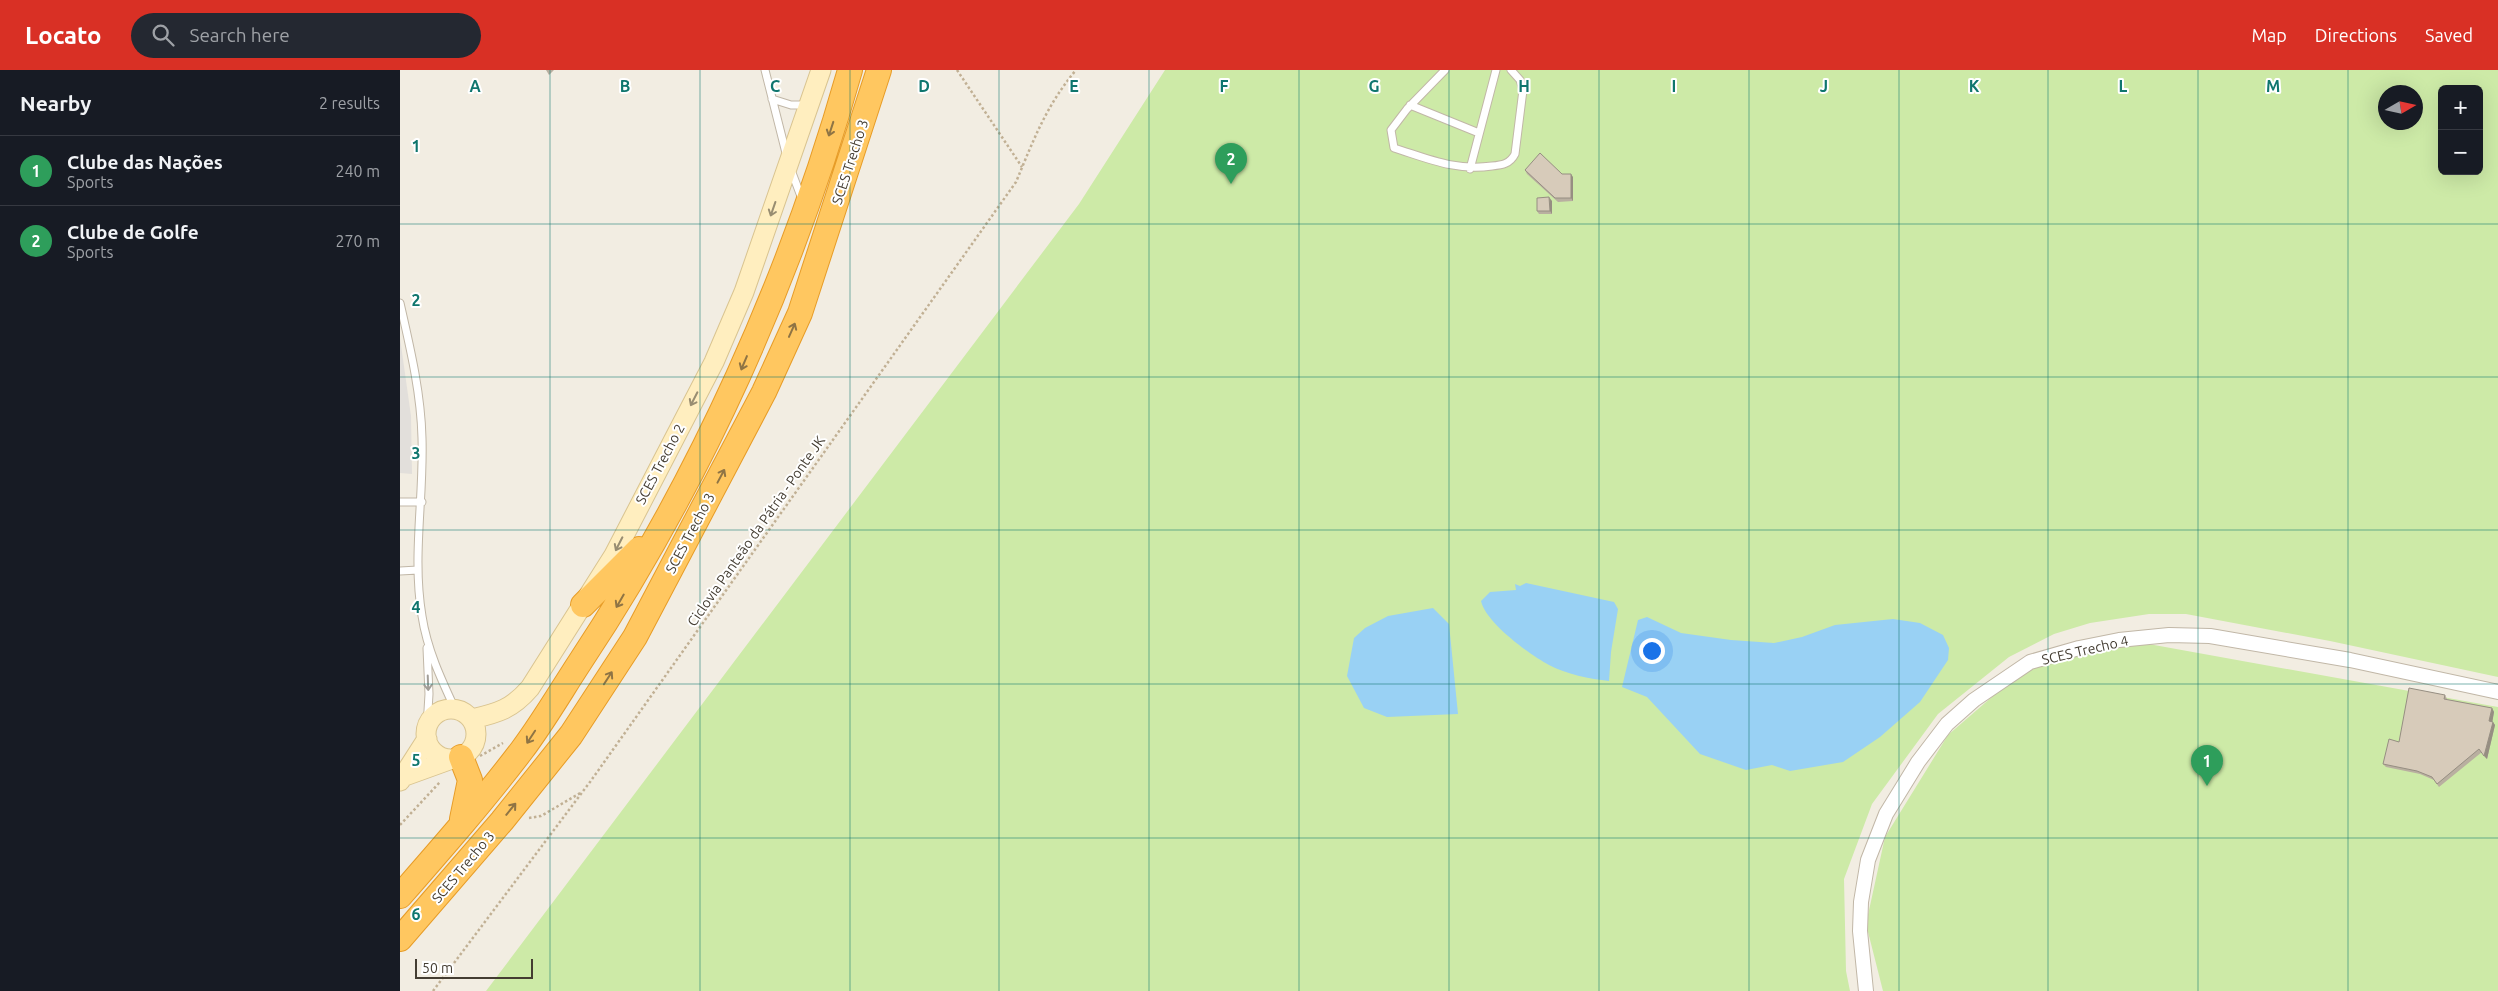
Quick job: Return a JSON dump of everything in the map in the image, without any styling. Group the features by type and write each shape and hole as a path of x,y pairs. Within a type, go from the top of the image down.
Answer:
{"highway":[{"name":"SCES Trecho 3","path":"400,896 459,829 524,748 617,606 660,529 737,378 769,305 805,208 850,70"},
{"name":"SCES Trecho 3","path":"400,939 502,821 571,735 634,637 764,392 800,313 879,70"},
{"path":"583,605 660,529"},
{"path":"457,758 470,780 468,800 459,829"}],"street":[{"name":"SCES Trecho 2","path":"472,719 501,712 518,702 530,688 614,555 714,362 744,292 821,70"},
{"name":"SCES Trecho 4","path":"1866,991 1860,931 1861,902 1868,860 1886,814 1900,788 1947,724 1974,700 2030,662 2078,648 2119,640 2170,635 2210,636 2350,660 2498,692"},
{"path":"446,709 455,709 465,712 472,719 476,729 476,740 471,749 457,758 402,779 438,712 446,709"},
{"path":"427,733 432,749 440,757 457,758"}],"lane":[{"path":"765,70 789,163 805,208"},
{"path":"1445,70 1410,105 1391,130 1394,148 1446,165 1470,169 1503,164 1509,162 1515,154 1523,90 1520,80 1510,70"},
{"path":"1470,169 1496,70"},
{"path":"772,99 791,105 809,105"},
{"path":"1410,105 1479,133"},
{"path":"400,303 420,418 422,502 418,570 422,617 427,640 455,709"},
{"path":"400,502 422,502"},
{"path":"400,570 418,570"},
{"path":"427,640 429,694 427,733"}],"path":[{"path":"957,70 1022,167"},
{"name":"Ciclovia Panteão da Pátria - Ponte JK","path":"433,991 583,791 1016,182 1044,115 1058,92 1076,70"},
{"path":"502,821 541,816 583,791"}],"green space":[{"path":"1165,70 2498,70 2498,677 2330,641 2186,614 2149,614 2090,623 2054,634 2009,657 1938,714 1872,804 1844,879 1846,971 1850,991 486,991 1079,204"},
{"path":"2132,641 2498,707 2498,991 1883,991 1866,924 1885,837 1948,735 2030,664"}],"shaded area":[{"path":"400,338 411,416 412,474 400,473"}],"water":[{"path":"1526,583 1614,602 1618,609 1611,652 1609,681 1578,676 1549,665 1520,646 1491,619 1481,601 1490,592 1516,590 1515,584 1520,586"},
{"path":"1433,608 1449,624 1458,714 1387,717 1364,708 1347,676 1354,638 1365,628 1388,616"},
{"path":"1647,617 1681,633 1731,640 1774,643 1802,637 1835,625 1893,619 1920,623 1943,635 1949,648 1948,660 1920,702 1880,737 1843,762 1790,771 1772,765 1746,770 1700,754 1647,697 1622,687 1638,620"}],"building":[{"path":"1540,153 1562,174 1571,174 1571,198 1555,198 1525,170"},
{"path":"1549,197 1550,211 1537,211 1537,198"},
{"path":"2409,688 2445,695 2444,699 2492,708 2489,721 2493,722 2484,756 2479,749 2437,784 2432,777 2417,771 2383,764 2389,739 2399,742"}],"place":[{"name":"Clube de Golfe","path":"1231,184"},
{"name":"Clube das Nações","path":"2207,786"}]}
